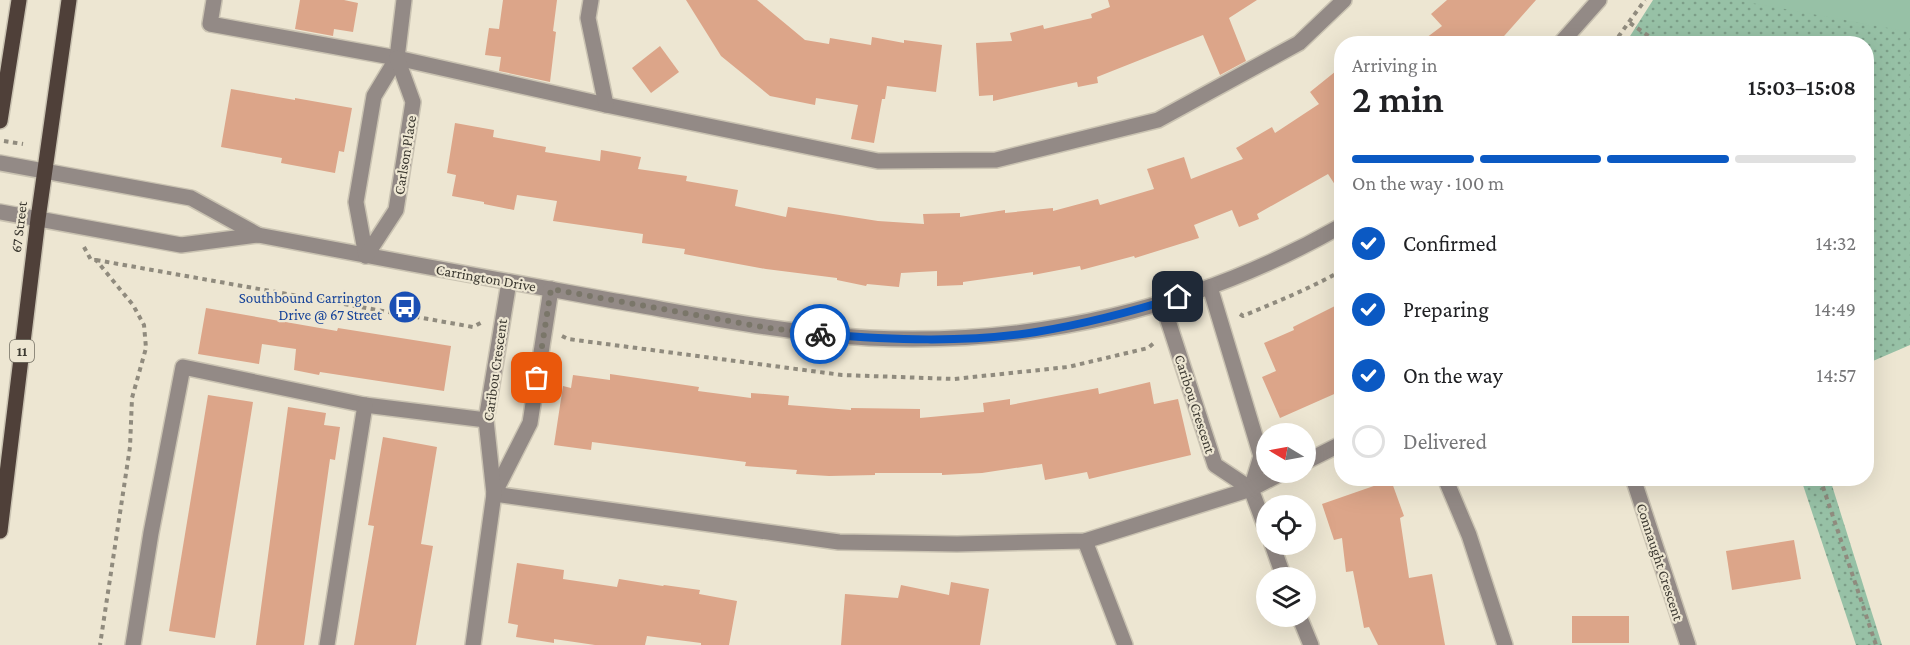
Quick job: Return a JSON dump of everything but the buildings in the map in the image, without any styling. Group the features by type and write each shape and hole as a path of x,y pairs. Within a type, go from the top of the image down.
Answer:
{"main road":[{"path":"0,121 19,0"},
{"name":"67 Street","path":"0,531 38,219 69,0"}],"street":[{"path":"214,0 210,24 397,58 606,105 878,161 996,160 1158,120 1299,43 1344,0"},
{"name":"Carlson Place","path":"366,256 356,202 374,96 397,58 404,0"},
{"path":"591,0 588,18 606,105"},
{"path":"1567,36 1599,0"},
{"name":"Carlson Place","path":"366,256 396,210 413,102 397,58"},
{"name":"Carrington Drive","path":"0,163 191,198 258,236"},
{"name":"Carrington Drive","path":"0,212 181,245 258,236 768,328 870,338 980,337 1034,332 1121,314 1244,275 1334,230"},
{"name":"Caribou Crescent","path":"473,645 494,494 486,420 509,282"},
{"path":"1210,287 1260,456 1251,489 1256,502"},
{"name":"Caribou Crescent","path":"494,494 530,423 551,289"},
{"name":"Caribou Crescent","path":"1162,302 1215,465 1251,489"},
{"path":"133,645 151,533 183,367 365,405 486,420"},
{"path":"327,645 365,405"},
{"path":"1316,456 1334,448"},
{"path":"494,494 839,542 957,544 1085,541 1251,489 1263,483"},
{"path":"1448,486 1469,535 1505,645"},
{"name":"Connaught Crescent","path":"1636,486 1688,645"},
{"path":"1085,541 1125,645"},
{"path":"1304,627 1311,645"}],"path":[{"path":"1619,36 1645,0"},
{"path":"1630,23 1649,36"},
{"path":"88,253 91,260 473,327 481,321"},
{"path":"96,260 133,305 144,325 146,348 132,398 130,447 100,645"},
{"path":"1219,318 1234,312 1243,316 1334,276"},
{"path":"560,335 568,339 833,374 954,379 1011,374 1097,361 1149,348 1158,339 1172,334"},
{"path":"1823,486 1876,645"}],"green space":[{"path":"1653,0 1910,0 1910,345 1874,361 1874,36 1630,36"},
{"path":"1910,0 1910,32 1741,1"},
{"path":"1803,486 1832,486 1882,645 1856,645"}],"way so far":[{"path":"537,378 551,289 768,328 820,334"}],"place":[{"name":"Southbound Carrington Drive @ 67 Street","path":"405,307"}],"route":[{"path":"820,334 926,339 1034,332 1121,314 1178,297"}]}
